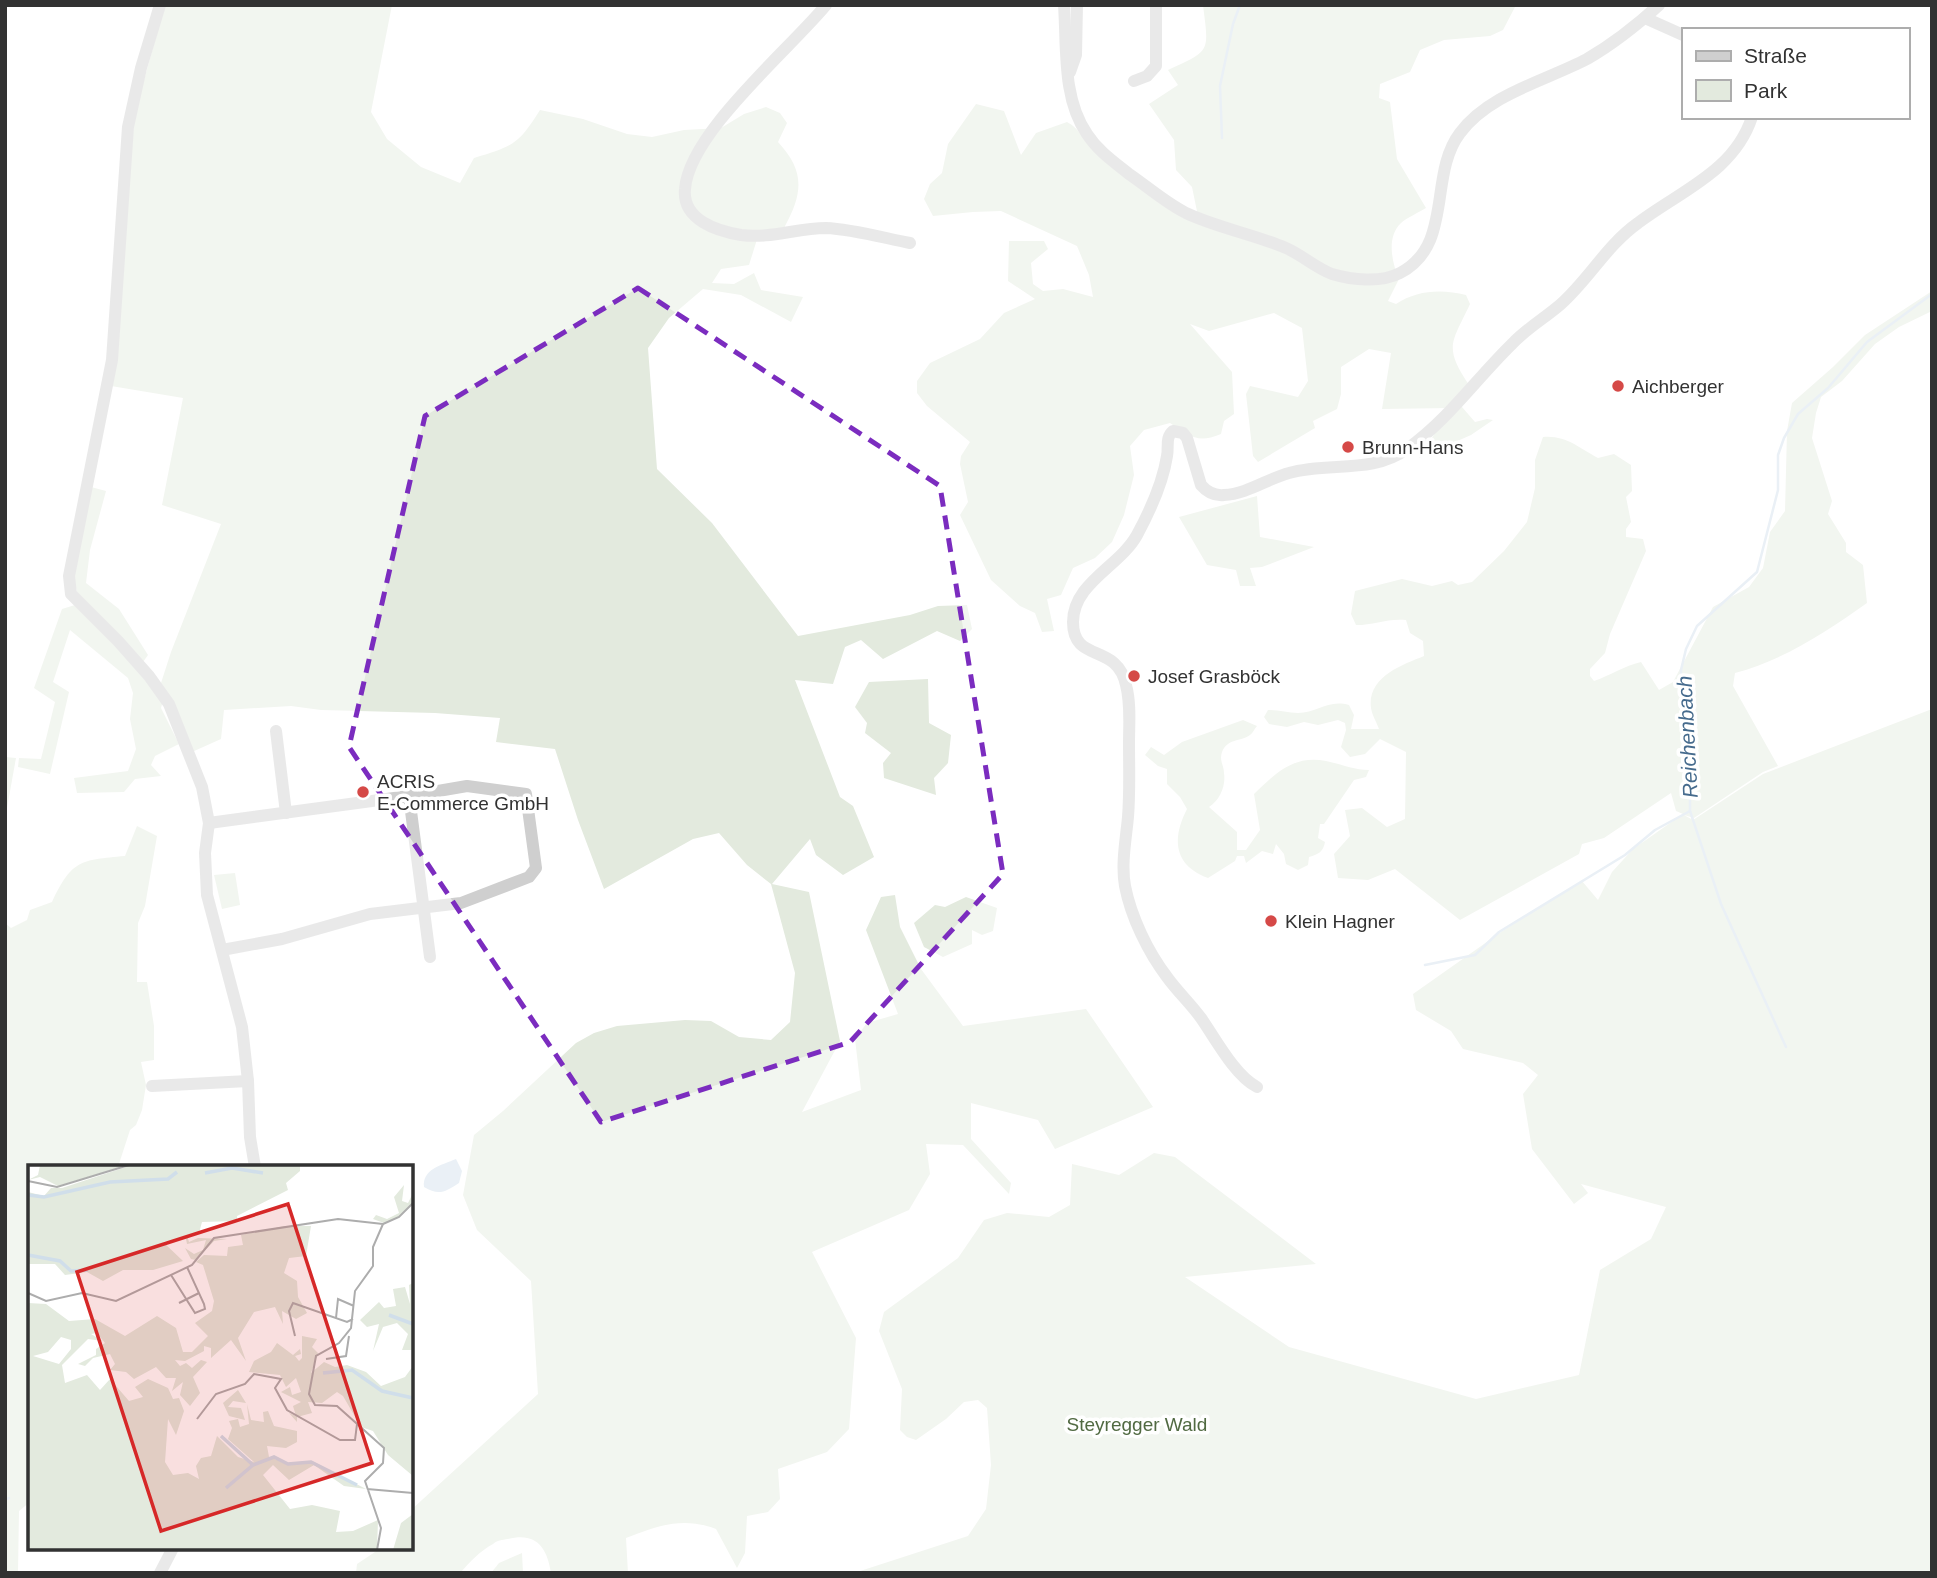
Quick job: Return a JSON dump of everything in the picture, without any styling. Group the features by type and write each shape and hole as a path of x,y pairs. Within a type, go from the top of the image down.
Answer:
{"street":[{"path":"160,5 141,68 128,127 112,360 69,576 71,594 125,650 169,704 202,787 209,823 205,853 207,895 242,1027 255,1165"},
{"path":"826,5 754,80 715,127 696,157 685,188 685,199 697,219 710,227 734,233 766,235 826,228 910,243"},
{"path":"1065,5 1068,75 1074,104 1081,124 1096,147 1169,203 1205,221 1288,249 1331,274 1358,279 1396,275 1408,269 1426,250 1437,220 1443,168 1448,152 1471,120 1494,103 1590,57 1659,5"},
{"path":"1068,75 1076,55 1077,5"},
{"path":"1134,81 1147,76 1156,66 1156,5"},
{"path":"1645,18 1682,35"},
{"path":"1257,1087 1243,1076 1185,996 1163,972 1149,949 1130,904 1124,876 1130,799 1128,694 1124,674 1115,662 1104,655 1085,650 1078,642 1073,622 1075,607 1081,595 1118,559 1137,535 1159,484 1168,455 1167,440 1173,431 1183,433 1187,438 1201,485 1206,491 1220,495 1248,489 1266,480 1308,468 1372,465 1405,450 1452,409 1528,328 1561,304 1623,234 1715,172 1740,142 1751,119"},
{"path":"276,731 286,813"},
{"path":"209,823 470,786 526,794 536,868 529,877 461,903 370,914 282,939 222,950"},
{"path":"409,796 430,957"},
{"path":"152,1086 248,1081"},
{"path":"160,1573 172,1550"}],"highlighted area":[{"path":"638,288 940,486 1003,874 850,1042 601,1122 349,747 425,416"}],"green space":[{"path":"165,5 392,5 371,112 387,139 421,167 460,183 474,158 513,143 526,131 540,110 583,119 627,134 652,137 684,130 721,128 744,114 766,107 780,113 787,123 778,142 797,173 798,193 785,226 786,231 759,233 749,265 721,269 712,283 734,284 754,273 761,290 803,297 791,322 741,295 703,289 669,318 648,348 657,469 712,523 798,636 910,615 938,606 967,605 972,629 960,641 937,631 883,659 861,640 845,647 833,684 795,680 840,797 853,806 874,857 843,875 816,855 810,839 772,884 809,892 840,1041 802,1112 861,1090 855,1039 867,1023 898,1014 866,930 881,897 895,895 900,927 921,969 963,1026 1086,1009 1153,1107 1055,1149 1038,1120 971,1103 971,1139 1011,1183 1009,1194 963,1145 926,1144 930,1174 909,1210 812,1252 856,1338 849,1429 827,1452 778,1469 780,1499 768,1512 747,1516 745,1553 737,1568 716,1529 681,1523 660,1526 626,1538 628,1573 551,1573 543,1549 533,1540 518,1537 495,1543 479,1553 460,1573 356,1573 357,1564 378,1550 413,1550 413,1508 538,1394 531,1281 477,1230 463,1195 474,1135 576,1043 594,1033 617,1026 685,1020 711,1021 739,1037 771,1040 790,1022 795,973 771,884 747,865 719,833 693,839 604,889 555,749 496,742 500,718 321,710 291,706 224,710 221,739 192,752 161,683 221,524 162,505 183,398 111,386 135,112"},
{"path":"1203,5 1519,5 1515,7 1503,30 1490,36 1444,40 1420,50 1410,72 1380,84 1379,98 1390,102 1397,159 1426,208 1401,223 1393,235 1393,258 1399,279 1388,301 1396,304 1412,296 1430,292 1466,295 1470,304 1453,344 1456,361 1469,385 1462,407 1475,422 1493,420 1471,435 1419,458 1451,408 1382,409 1391,353 1369,349 1341,367 1341,394 1337,409 1313,421 1315,428 1258,462 1253,456 1246,394 1250,386 1298,397 1308,381 1302,328 1274,313 1209,331 1190,324 1232,372 1234,414 1224,421 1221,434 1213,437 1194,437 1170,423 1144,430 1130,446 1134,475 1124,515 1112,542 1095,558 1073,568 1061,595 1047,599 1054,631 1042,632 1035,613 1020,606 991,580 960,515 968,502 960,464 961,456 970,442 927,406 917,393 917,381 930,363 980,339 1004,313 1035,299 1008,281 1009,241 1044,241 1048,249 1031,263 1033,284 1043,291 1063,289 1093,297 1089,275 1077,246 1001,211 933,216 924,199 930,184 942,173 948,144 976,104 1004,111 1021,155 1036,133 1067,122 1101,158 1199,221 1192,187 1176,170 1174,140 1149,104 1178,85 1168,70 1192,58 1204,48 1206,33"},
{"name":"Steyregger Wald","path":"1932,291 1932,311 1899,327 1875,344 1842,381 1821,397 1816,413 1812,438 1832,501 1828,514 1846,543 1846,552 1863,565 1867,603 1787,653 1735,673 1733,686 1778,766 1763,772 1694,818 1684,815 1693,820 1763,774 1932,709 1932,1573 854,1573 968,1536 986,1509 991,1465 987,1408 978,1400 964,1402 946,1419 916,1440 907,1437 900,1430 902,1389 879,1331 884,1312 958,1258 984,1220 1007,1213 1049,1217 1070,1205 1072,1164 1119,1175 1154,1153 1175,1157 1316,1264 1185,1277 1289,1347 1476,1399 1579,1375 1600,1270 1651,1239 1666,1207 1581,1184 1588,1193 1574,1204 1532,1149 1523,1094 1538,1075 1523,1063 1463,1049 1451,1031 1416,1010 1413,994 1501,932 1582,881 1598,900 1612,872 1633,849 1683,814 1676,811 1671,793 1604,838 1582,844 1579,854 1460,920 1395,869 1368,880 1338,878 1334,854 1350,836 1345,810 1362,808 1387,827 1405,819 1406,752 1380,739 1365,754 1350,757 1341,747 1346,730 1345,723 1338,720 1318,725 1304,722 1287,727 1269,724 1264,717 1268,710 1298,713 1342,704 1349,705 1354,715 1351,729 1379,729 1371,708 1374,688 1388,674 1424,656 1423,641 1410,633 1406,620 1356,625 1351,614 1355,591 1402,579 1432,586 1452,581 1458,585 1472,582 1504,551 1527,522 1535,488 1535,460 1543,437 1566,440 1598,458 1614,454 1631,465 1632,491 1626,497 1631,522 1626,529 1626,537 1643,539 1646,551 1610,634 1605,653 1590,669 1590,676 1594,681 1641,662 1659,690 1673,682 1713,607 1749,587 1763,568 1770,532 1785,511 1787,431 1792,403 1865,335"},
{"path":"91,487 106,491 90,550 86,583 119,609 148,655 138,669 163,701 161,708 179,744 155,756 151,765 161,776 135,779 124,792 77,793 74,778 128,771 136,749 130,719 133,693 128,678 70,630 53,682 69,692 50,774 18,767 19,758 41,759 55,702 34,688 62,609 75,605 78,596 74,579"},
{"path":"1257,496 1260,537 1314,547 1262,567 1250,568 1256,586 1240,586 1236,570 1207,565 1179,517"},
{"path":"928,679 929,723 951,735 948,763 934,778 936,795 884,778 883,763 891,753 865,733 867,723 855,707 869,682"},
{"path":"1243,720 1257,726 1250,735 1231,742 1222,752 1223,788 1219,797 1209,807 1237,832 1237,850 1246,850 1260,830 1254,794 1286,767 1314,760 1369,770 1366,777 1354,780 1324,824 1320,824 1318,838 1325,842 1320,852 1309,857 1308,865 1298,870 1286,864 1284,854 1276,844 1273,854 1262,851 1246,863 1244,856 1237,856 1235,861 1208,878 1188,866 1182,858 1179,830 1187,809 1167,784 1167,769 1158,766 1145,755 1151,747 1164,755 1182,742"},
{"path":"5,757 16,758 5,819"},
{"path":"137,826 157,836 145,906 138,923 137,982 147,982 154,1026 154,1060 141,1062 146,1085 142,1110 136,1125 130,1130 119,1165 28,1165 28,1504 19,1511 18,1573 5,1573 5,923 11,928 27,920 30,910 52,902 66,878 79,865 97,859 125,856"},
{"path":"235,873 240,905 222,909 214,875"},
{"path":"966,897 997,908 993,931 982,935 972,930 972,944 943,957 924,947 914,923 935,905 945,907"},
{"path":"522,1553 523,1573 491,1573 499,1563"}],"shaded area":[{"path":"456,1159 462,1171 459,1183 442,1192 424,1187 426,1176 430,1172"}],"waterway":[{"path":"1222,138 1220,86 1233,24 1240,5"},
{"name":"Reichenbach","path":"1786,1047 1721,904 1690,811 1681,670 1686,649 1697,626 1757,572 1778,490 1778,455 1798,414 1828,388 1867,342 1932,294"},
{"path":"1425,965 1475,955 1499,932 1625,855 1655,830 1690,811"},
{"path":"5,1500 9,1498"}],"place":[{"name":"Aichberger","path":"1618,386"},
{"name":"Brunn-Hans","path":"1348,447"},
{"name":"Josef Grasböck","path":"1134,676"},
{"name":"ACRIS E-Commerce GmbH","path":"363,792"},
{"name":"Klein Hagner","path":"1271,921"}]}
